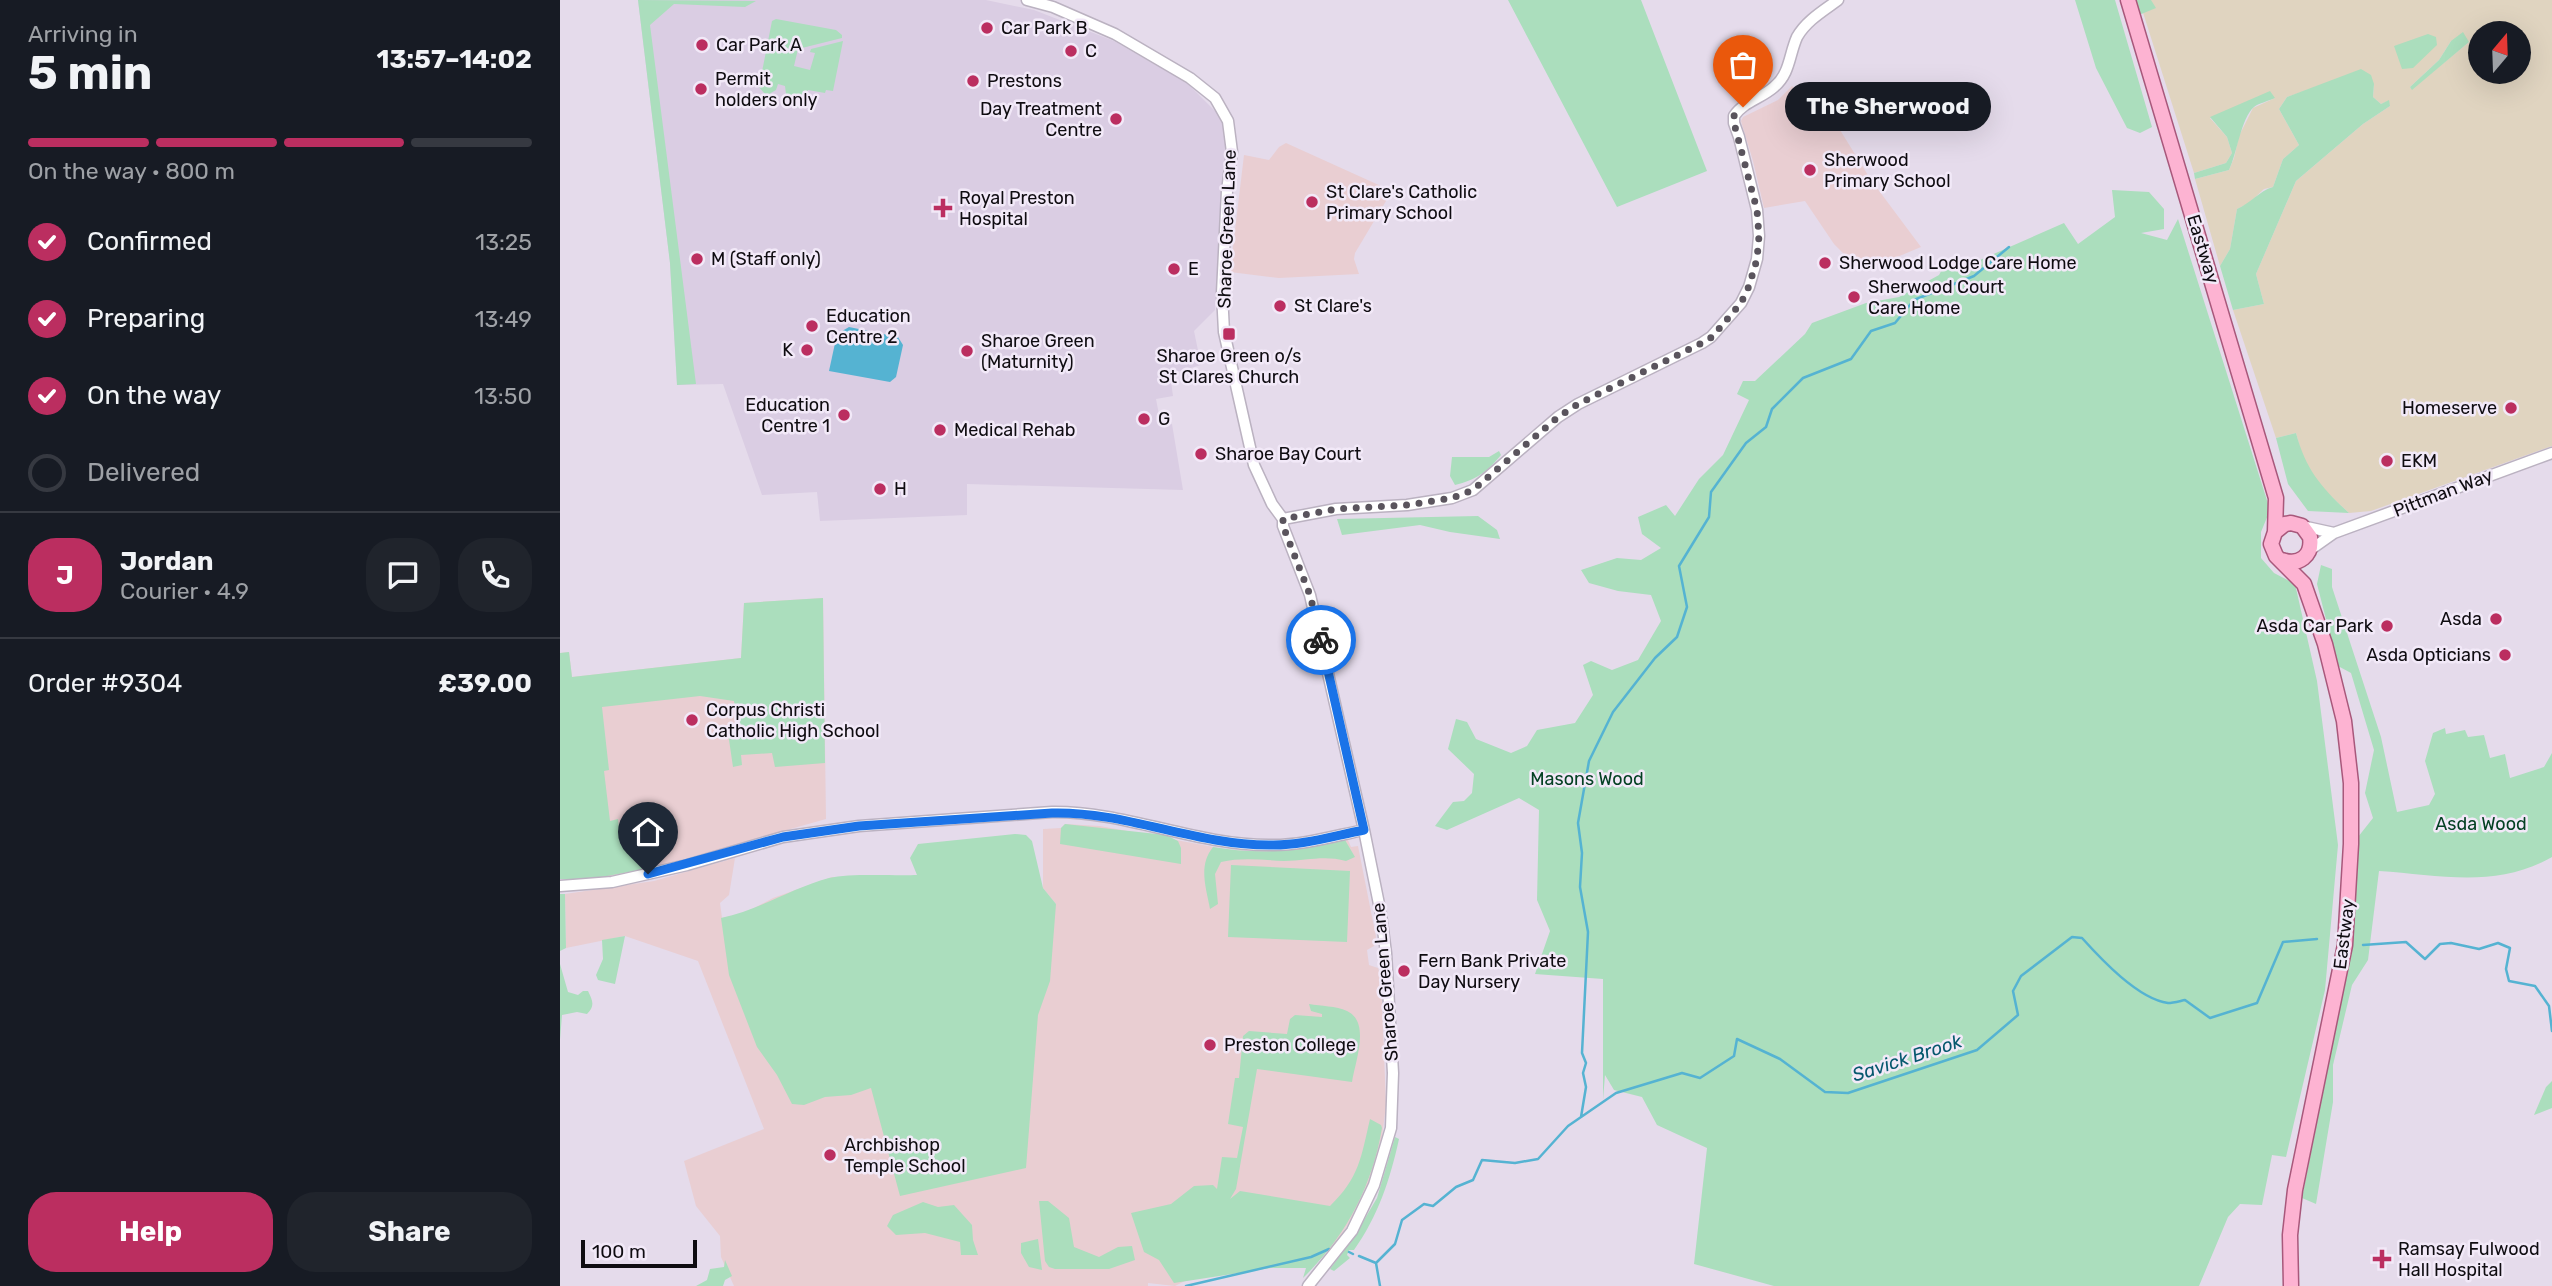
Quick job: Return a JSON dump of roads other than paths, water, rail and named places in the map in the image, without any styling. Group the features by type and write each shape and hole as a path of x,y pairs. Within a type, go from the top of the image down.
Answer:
{"main road":[{"name":"Eastway","path":"2128,0 2276,498 2275,532"},
{"name":"Eastway","path":"2276,498 2300,525"},
{"path":"2285,524 2300,525 2310,537 2309,552 2293,563 2282,560 2276,556 2271,544 2275,532 2285,524"},
{"name":"Eastway","path":"2304,584 2309,552"},
{"name":"Eastway","path":"2282,560 2304,584 2325,644 2344,721 2351,783 2351,844 2345,945 2295,1190 2290,1235 2291,1286"}],"street":[{"name":"Sharoe Green Lane","path":"1027,0 1053,7 1115,33 1190,78 1215,98 1228,121 1232,152 1227,191 1222,293 1224,335 1254,465 1272,504 1283,519 1283,526 1310,595 1364,830 1386,953 1393,1073 1391,1128 1374,1185 1352,1231 1308,1286"},
{"path":"1283,519 1336,509 1438,502 1473,490 1558,417 1578,404 1712,337 1741,303 1757,259 1757,210 1734,116 1785,76 1798,35 1815,17 1838,0"},
{"name":"Pittman Way","path":"2309,552 2334,533 2552,453"},
{"path":"2300,525 2334,533"},
{"path":"560,886 612,882 687,865 783,837 859,826 1038,813 1083,812 1198,837 1270,845 1316,840 1364,830"}],"water":[{"path":"849,327 898,337 903,345 896,377 890,382 829,371 837,334"}],"waterway":[{"path":"1581,1117 1586,1087 1583,1073 1586,1063 1582,1053 1588,932 1580,887 1582,853 1578,823 1589,761 1613,712 1655,658 1677,637 1687,607 1679,566 1709,517 1711,492 1746,443 1766,427 1772,409 1803,378 1851,359 1871,331 1895,323 1914,300 1974,276 2009,247"},
{"name":"Savick Brook","path":"1359,1256 1376,1263 1395,1244 1402,1220 1424,1204 1433,1206 1456,1187 1473,1180 1482,1160 1515,1163 1538,1159 1568,1126 1616,1093 1682,1073 1700,1078 1734,1056 1737,1039 1780,1059 1825,1092 1848,1093 1977,1050 2018,1015 2013,991 2021,976 2072,937 2082,938 2121,977 2145,994 2168,1003 2185,1000 2210,1018 2257,1003 2283,942 2317,939"},
{"name":"Savick Brook","path":"2363,945 2406,942 2425,959 2440,944 2451,943 2479,949 2498,943 2510,948 2506,969 2509,981 2535,986 2549,1006 2552,1031"},
{"name":"Savick Brook","path":"1186,1286 1311,1257 1329,1249"},
{"name":"Savick Brook","path":"1349,1252 1353,1254"},
{"path":"1376,1263 1380,1286"}],"place":[{"name":"Car Park B","path":"987,28"},
{"name":"Car Park A","path":"702,45"},
{"name":"C","path":"1071,51"},
{"name":"Prestons","path":"973,81"},
{"name":"Permit holders only","path":"701,89"},
{"name":"The Sherwood","path":"1743,107"},
{"name":"Day Treatment Centre","path":"1116,119"},
{"name":"Sherwood Primary School","path":"1810,170"},
{"name":"St Clare's Catholic Primary School","path":"1312,202"},
{"name":"Royal Preston Hospital","path":"943,208"},
{"name":"M (Staff only)","path":"697,259"},
{"name":"Sherwood Lodge Care Home","path":"1825,263"},
{"name":"E","path":"1174,269"},
{"name":"Sherwood Court Care Home","path":"1854,297"},
{"name":"St Clare's","path":"1280,306"},
{"name":"Education Centre 2","path":"812,326"},
{"name":"Sharoe Green o/s St Clares Church","path":"1229,334"},
{"name":"K","path":"807,350"},
{"name":"Sharoe Green (Maturnity)","path":"967,351"},
{"name":"Homeserve","path":"2511,408"},
{"name":"Education Centre 1","path":"844,415"},
{"name":"G","path":"1144,419"},
{"name":"Medical Rehab","path":"940,430"},
{"name":"Sharoe Bay Court","path":"1201,454"},
{"name":"EKM","path":"2387,461"},
{"name":"H","path":"880,489"},
{"name":"Asda","path":"2496,619"},
{"name":"Asda Car Park","path":"2387,626"},
{"name":"Asda Opticians","path":"2505,655"},
{"name":"Corpus Christi Catholic High School","path":"692,720"},
{"name":"Fern Bank Private Day Nursery","path":"1404,971"},
{"name":"Preston College","path":"1210,1045"},
{"name":"Archbishop Temple School","path":"830,1155"},
{"name":"Ramsay Fulwood Hall Hospital","path":"2382,1259"}],"park label":[{"name":"Masons Wood","path":"1587,779"},
{"name":"Asda Wood","path":"2481,824"}]}
